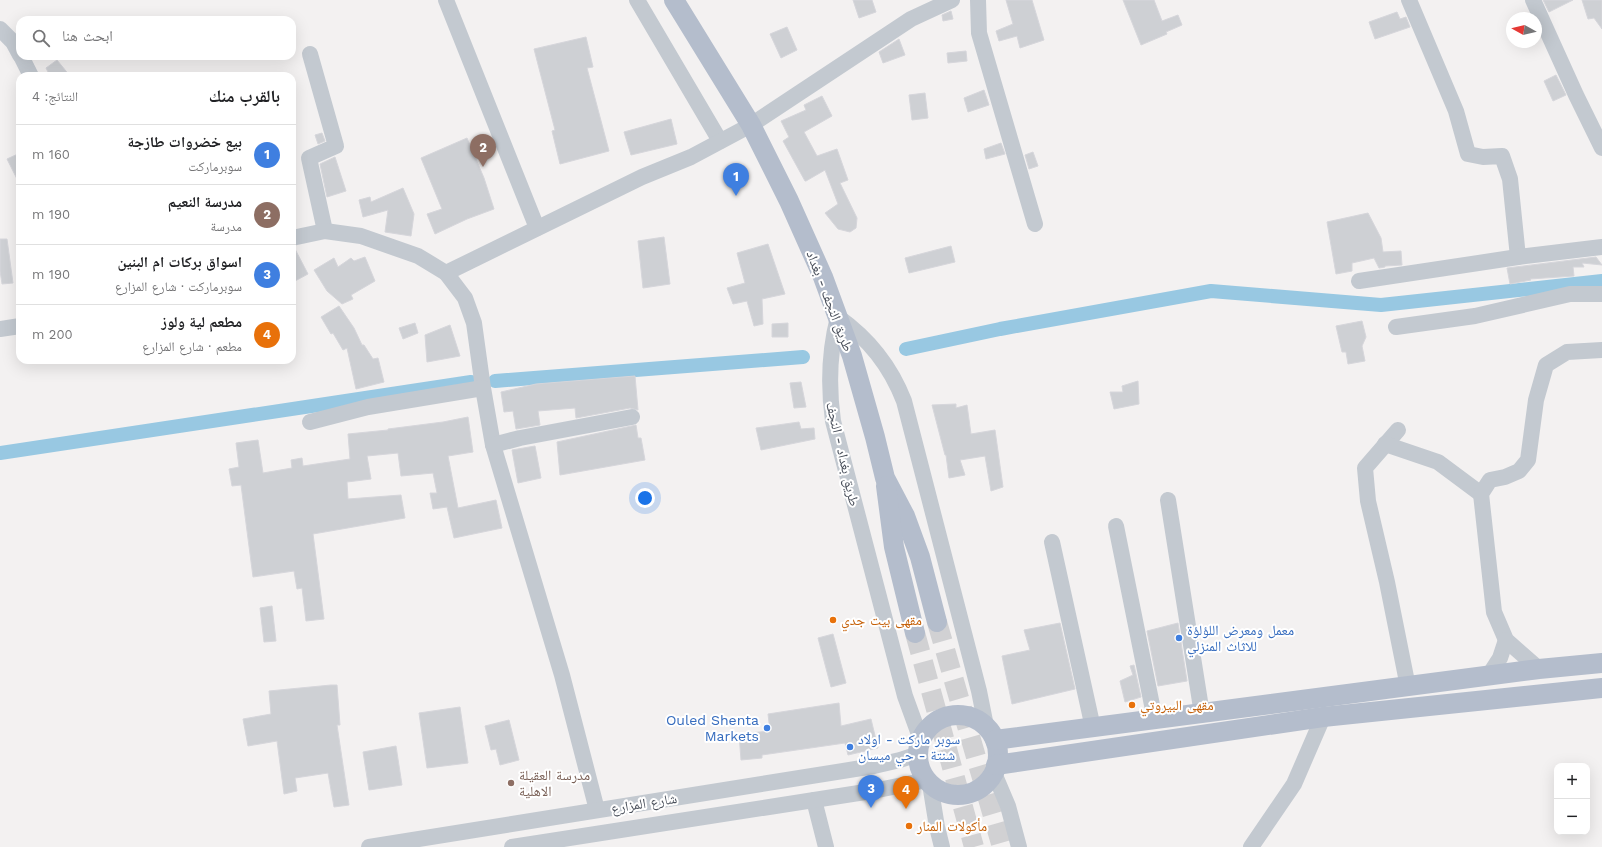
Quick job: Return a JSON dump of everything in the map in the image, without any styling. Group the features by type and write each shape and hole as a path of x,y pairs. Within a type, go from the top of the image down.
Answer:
{"main road":[{"name":"طريق النجف - بغداد","path":"674,0 751,125 803,233 838,317 864,397 885,478 896,497 914,536 937,622"},
{"path":"885,478 894,547 915,633"},
{"path":"990,733 1093,728 1539,669 1602,663"},
{"path":"995,769 1323,717 1602,688"},
{"path":"954,715 971,717 990,733 998,756 995,769 983,786 969,793 952,794 944,792 928,782 920,768 920,747 928,729 938,721 954,715"}],"street":[{"path":"446,0 537,228"},
{"path":"637,0 720,141"},
{"path":"446,273 642,177 691,157 751,125 911,19 952,0"},
{"path":"978,0 980,33 1035,224"},
{"path":"1408,0 1456,111 1468,154 1482,157 1502,156 1510,179 1518,256"},
{"path":"1533,0 1602,148"},
{"path":"0,29 13,42 16,48"},
{"path":"310,54 336,146 309,158 325,231"},
{"path":"23,60 29,72"},
{"path":"296,237 325,231 361,236 418,256 446,273 465,298 474,323 493,445 562,675 597,810"},
{"path":"1359,281 1518,256 1602,247"},
{"path":"1396,327 1475,316 1570,294 1602,294"},
{"path":"838,317 853,327 878,353 889,368 904,401 990,733"},
{"name":"طريق بغداد - النجف","path":"838,317 831,351 830,369 830,404 833,421 905,696 920,747"},
{"path":"0,329 16,327"},
{"path":"1539,669 1506,640 1494,612 1481,494 1490,480 1505,477 1519,471 1528,460 1536,400 1546,365 1567,352 1602,350"},
{"path":"310,422 368,407 483,388"},
{"path":"493,445 520,438 632,417"},
{"path":"1398,430 1365,468 1368,501 1387,582 1408,687"},
{"path":"1385,444 1438,462 1481,494"},
{"path":"1168,500 1202,714"},
{"path":"1116,526 1155,720"},
{"path":"1052,542 1093,728"},
{"path":"1489,676 1500,658 1506,640"},
{"path":"1251,847 1294,784 1323,717"},
{"name":"شارع المزارع","path":"369,847 874,766 900,760 920,747"},
{"path":"995,769 1008,806 1019,847"},
{"path":"928,782 942,847"},
{"name":"شارع المزارع","path":"512,847 928,782"},
{"path":"814,800 826,847"}],"building":[{"path":"853,0 872,0 876,12 859,18"},
{"path":"1006,0 1032,0 1044,40 1020,48 1017,36 999,41 996,31 1013,24"},
{"path":"1123,0 1154,0 1162,21 1178,15 1182,25 1166,32 1167,34 1141,45"},
{"path":"1543,0 1573,0 1549,12"},
{"path":"1582,0 1602,0 1602,29 1594,18 1588,19"},
{"path":"951,11 953,19 943,21 942,15"},
{"path":"1397,12 1400,19 1406,17 1410,27 1375,39 1369,22"},
{"path":"787,27 797,50 781,58 770,34"},
{"path":"586,37 593,67 587,68 609,151 560,164 552,131 555,130 534,49"},
{"path":"899,39 905,55 883,63 879,52"},
{"path":"966,51 967,61 948,63 947,53"},
{"path":"57,60 67,72 48,72 46,68"},
{"path":"1556,75 1566,95 1553,101 1544,81"},
{"path":"984,90 989,105 968,112 964,98"},
{"path":"925,93 928,118 912,120 909,95"},
{"path":"822,96 832,116 804,132 817,156 837,149 848,180 840,183 857,218 856,228 850,232 838,229 825,213 838,204 825,170 805,181 783,141 789,137 781,121 806,110 804,105"},
{"path":"671,119 677,144 631,155 624,132"},
{"path":"322,133 325,141 318,144 315,135"},
{"path":"467,138 484,178 494,209 467,219 435,234 427,214 442,209 421,158"},
{"path":"1001,143 1005,154 986,159 984,149"},
{"path":"1033,152 1038,166 1029,169 1025,155"},
{"path":"16,155 16,177 7,159"},
{"path":"335,157 346,191 327,197 320,164"},
{"path":"403,188 414,214 411,236 385,232 388,210 363,217 359,200 370,197 371,202"},
{"path":"1368,213 1381,238 1383,252 1401,251 1402,265 1385,266 1379,268 1374,258 1352,263 1352,271 1336,274 1327,222"},
{"path":"664,237 670,284 643,288 638,241"},
{"path":"0,239 7,239 13,283 2,284 0,271"},
{"path":"768,244 785,294 762,299 763,324 754,326 747,301 733,304 727,288 745,283 737,253"},
{"path":"951,246 955,262 909,273 905,258"},
{"path":"296,251 308,274 296,280"},
{"path":"365,257 375,281 351,295 353,299 342,304 327,291 314,270 334,258 338,267 351,258 354,261"},
{"path":"1596,257 1602,265 1582,263 1584,267 1573,267 1574,276 1530,279 1531,280 1510,284 1507,268"},
{"path":"339,306 354,328 362,345 364,345 373,359 378,358 384,382 356,389 347,348 343,350 321,317"},
{"path":"1362,321 1366,337 1362,346 1365,361 1348,364 1346,352 1342,352 1336,326"},
{"path":"415,323 418,333 403,339 399,328"},
{"path":"788,323 788,337 772,337 772,324"},
{"path":"450,325 460,356 427,362 425,335"},
{"path":"635,376 638,410 630,408 576,418 575,408 538,411 540,425 516,429 513,411 504,412 501,392 536,384"},
{"path":"1138,381 1139,404 1114,409 1110,392 1123,392 1122,386"},
{"path":"801,382 806,407 794,408 790,383"},
{"path":"956,404 956,408 967,405 971,434 995,430 1003,487 991,491 985,456 960,460 965,475 949,478 946,455 932,405"},
{"path":"468,417 473,452 448,456 458,508 496,500 502,528 454,538 447,507 433,509 430,493 437,493 433,473 401,476 398,453 367,456 371,479 347,482 348,499 401,495 405,518 313,534 324,619 306,621 302,588 297,589 294,571 253,577 241,485 232,486 229,469 239,467 236,443 258,440 263,473 292,468 291,460 302,458 303,466 350,459 348,434 388,430"},
{"path":"799,422 801,429 814,428 815,439 761,450 756,428"},
{"path":"636,425 638,438 641,438 645,460 560,475 557,442"},
{"path":"535,446 541,478 518,483 512,450"},
{"path":"272,606 276,641 264,642 260,608"},
{"path":"1060,623 1075,689 1012,704 1002,656 1030,650 1024,630"},
{"path":"1178,623 1187,681 1158,686 1147,631"},
{"path":"833,634 846,683 831,687 818,638"},
{"path":"1134,665 1141,697 1125,702 1120,681 1133,675 1130,666"},
{"path":"337,685 340,725 337,725 349,805 334,807 328,773 295,778 297,791 284,794 277,741 248,746 243,719 271,714 269,691"},
{"path":"839,703 841,726 871,719 878,748 848,755 845,743 762,755 762,758 741,760 739,734 770,731 768,714"},
{"path":"460,707 468,763 427,768 419,713"},
{"path":"509,720 519,760 500,765 496,749 491,750 485,726"},
{"path":"396,746 402,785 369,790 363,752"}],"waterway":[{"path":"906,349 1000,329 1211,291 1381,305 1602,281"},
{"path":"495,381 803,357"},
{"path":"0,453 471,382"}],"tunnel":[{"path":"937,622 1002,847"},
{"path":"915,633 974,847"}],"place":[{"name":"مدرسة النعيم","path":"483,167"},
{"name":"بيع خضروات طازجة","path":"736,196"},
{"name":"مقهى بيت جدي","path":"833,620"},
{"name":"معمل ومعرض اللؤلؤة للاثاث المنزلي","path":"1179,638"},
{"name":"مقهى البيروتي","path":"1132,705"},
{"name":"Ouled Shenta Markets","path":"767,728"},
{"name":"سوبر ماركت - اولاد شنتة - حي ميسان","path":"850,747"},
{"name":"مدرسة العقيلة الاهلية","path":"511,783"},
{"name":"اسواق بركات ام البنين","path":"871,808"},
{"name":"مطعم لية ولوز","path":"906,809"},
{"name":"مأكولات المنار","path":"909,826"}]}
